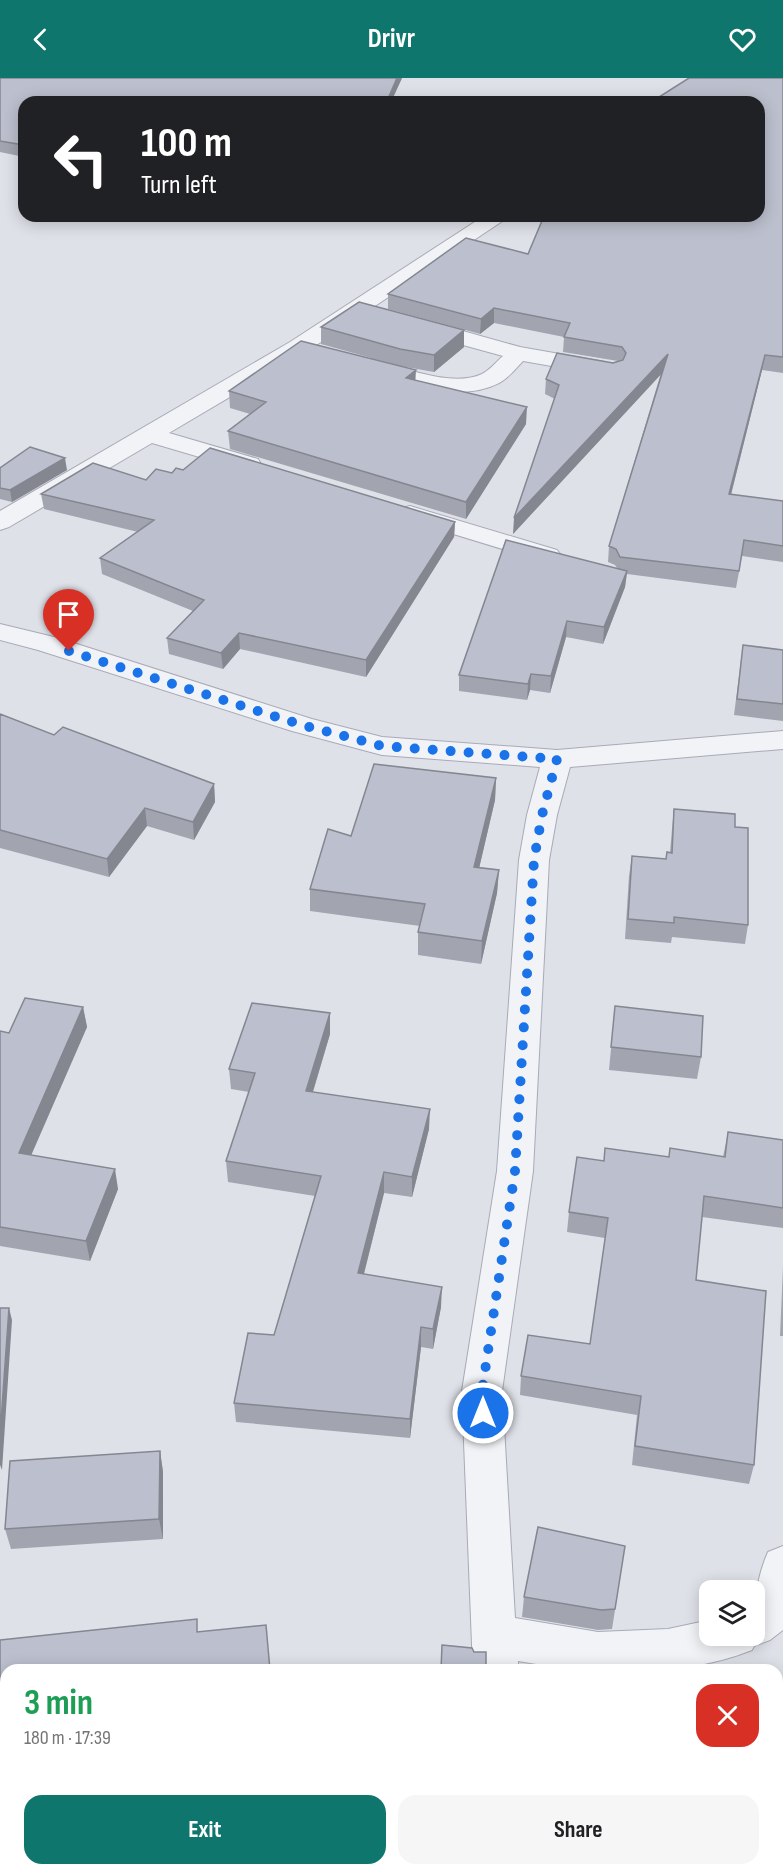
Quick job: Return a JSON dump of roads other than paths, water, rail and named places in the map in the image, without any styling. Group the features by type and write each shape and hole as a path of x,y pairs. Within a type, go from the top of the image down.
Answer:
{"street":[{"path":"0,522 298,347 488,222"},
{"path":"357,309 380,315"},
{"path":"402,321 518,353 612,369"},
{"path":"298,347 439,383 472,384 491,378 518,353"},
{"path":"149,434 274,472"},
{"path":"388,507 570,562"},
{"path":"0,632 48,644 302,725 382,746 557,759 783,740"},
{"path":"557,759 542,815 534,860 515,1171 482,1391 495,1653 668,1650 699,1643"},
{"path":"765,1617 775,1610 783,1566"}]}
